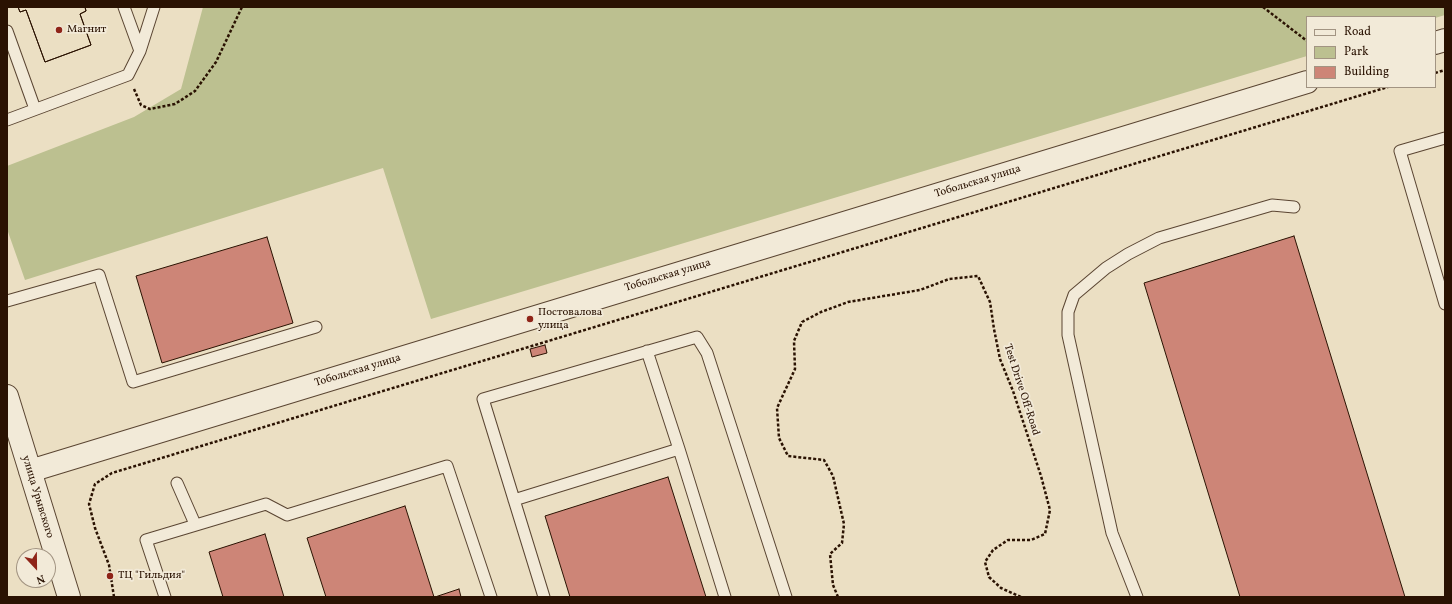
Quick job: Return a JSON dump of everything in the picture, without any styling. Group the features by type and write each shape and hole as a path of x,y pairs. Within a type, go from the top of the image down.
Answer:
{"street":[{"name":"Тобольская улица","path":"30,471 1306,82"},
{"name":"улица Урывского","path":"7,396 69,597"}],"lane":[{"path":"124,7 140,51"},
{"path":"7,120 128,75 140,51 154,7"},
{"path":"7,31 35,109"},
{"path":"1445,138 1400,151 1445,304"},
{"path":"1137,597 1112,533 1068,335 1068,312 1074,295 1106,268 1128,254 1159,238 1272,206 1294,207"},
{"path":"7,301 98,276 132,382 316,327"},
{"path":"544,597 483,399 646,351 697,338 707,353 786,597"},
{"path":"646,351 679,449 725,597"},
{"path":"514,500 679,449"},
{"path":"165,597 146,540 195,524 266,504 287,515 447,466 491,597"},
{"path":"177,483 195,524"}],"path":[{"path":"128,75 141,105 150,109 174,104 195,91 216,62 242,7"},
{"path":"1262,7 1306,40"},
{"path":"114,597 108,564 95,528 89,504 94,484 112,473 1385,88"},
{"name":"Test Drive Off-Road","path":"838,597 833,585 830,554 842,543 844,524 833,476 824,460 788,456 779,438 777,408 795,368 794,341 802,322 821,312 848,302 920,290 949,279 978,276 990,302 1000,359 1013,390 1041,476 1050,510 1045,534 1031,540 1008,540 993,550 985,562 989,577 1001,588 1021,597"}],"green space":[{"path":"203,7 1445,7 1445,15 1436,18 1436,16 1306,16 1306,56 431,319 383,168 25,280 7,229 7,166 134,117 181,89"}],"building":[{"name":"Магнит","path":"18,7 85,7 86,11 80,14 91,45 45,62 26,10 20,12"},
{"name":"Магнит","path":"18,7 85,7 86,11 80,14 91,45 45,62 26,10 20,12"},
{"path":"1294,236 1405,597 1240,597 1144,283"},
{"path":"267,237 293,323 162,363 136,276"},
{"path":"545,345 547,353 532,357 530,349"},
{"path":"668,477 706,597 570,597 545,516"},
{"path":"405,506 434,597 326,597 307,538"},
{"path":"265,534 284,597 223,597 209,552"},
{"path":"459,589 461,597 435,597"}],"place":[{"name":"Магнит","path":"59,30"},
{"name":"Постовалова улица","path":"530,319"},
{"name":"ТЦ \"Гильдия\"","path":"110,576"}]}
